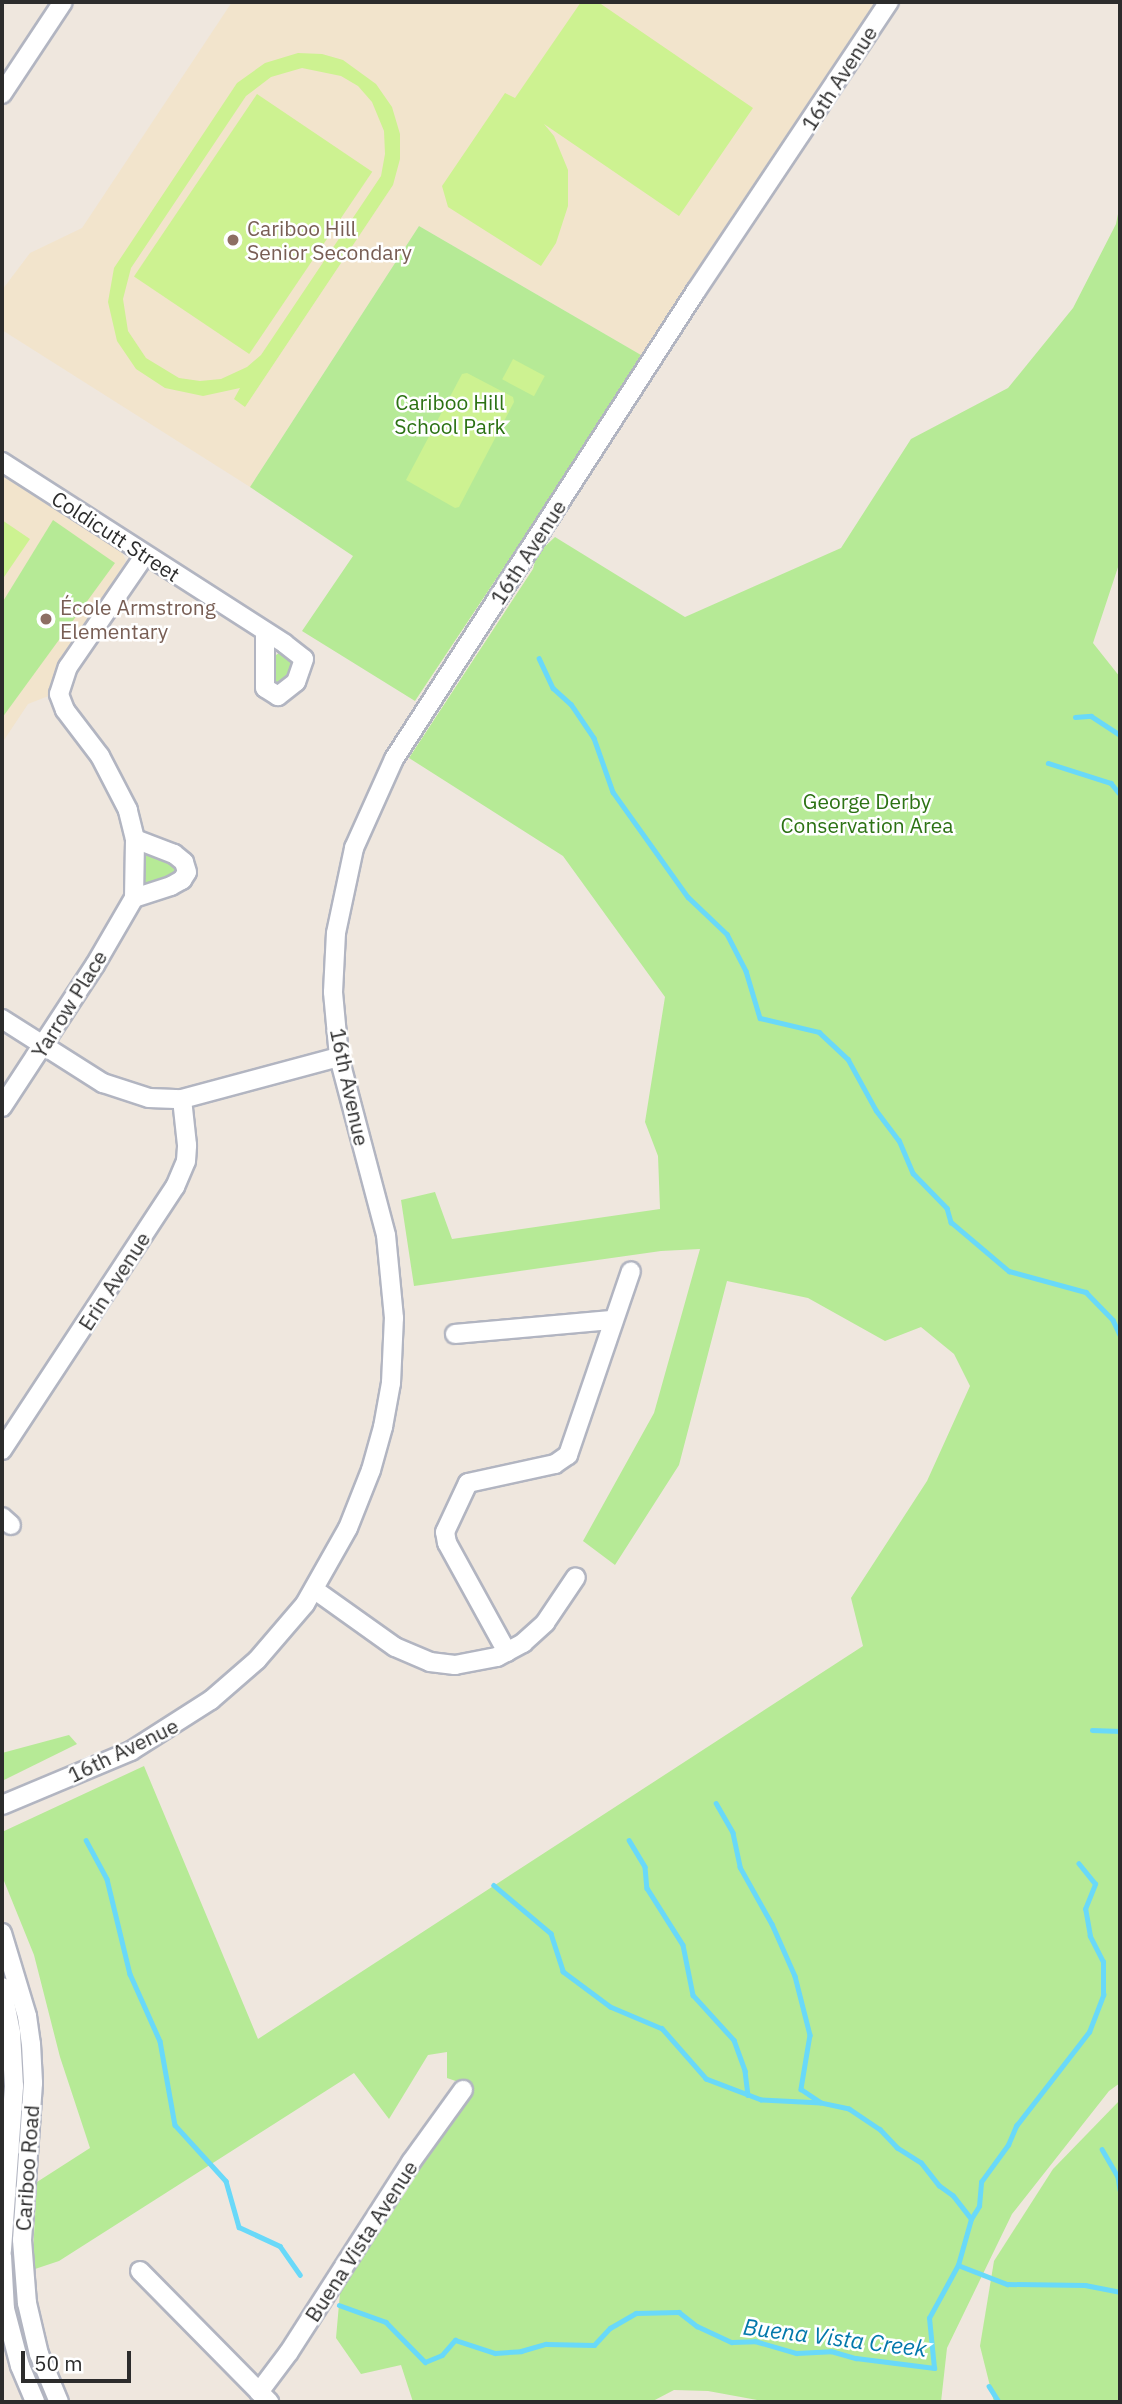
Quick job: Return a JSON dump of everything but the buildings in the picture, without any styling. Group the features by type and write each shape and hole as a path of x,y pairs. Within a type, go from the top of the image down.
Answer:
{"street":[{"path":"2,94 63,2"},
{"name":"16th Avenue","path":"2,1805 131,1751 187,1718 257,1660 315,1590 348,1528 371,1470 387,1405 393,1351 393,1294 386,1235 339,1057 333,992 336,933 354,848 380,783 689,302 889,2"},
{"name":"Coldicutt Street","path":"2,462 265,633"},
{"path":"135,839 174,854 184,862 187,872 182,880 134,898 135,839 117,784 100,756 68,716 59,694 68,667 145,555"},
{"name":"Yarrow Place","path":"2,1107 134,898"},
{"path":"2,1019 42,1046 121,1091 149,1098 182,1099 339,1057"},
{"name":"Erin Avenue","path":"2,1450 175,1187 186,1161 182,1099"},
{"path":"507,1652 447,1543 445,1531 468,1483 555,1464 568,1455 631,1271"},
{"path":"455,1334 613,1320"},
{"path":"315,1590 395,1647 430,1662 467,1664 507,1652 545,1623 576,1577"},
{"name":"Cariboo Road","path":"2,1933 27,2016 33,2075 22,2241 24,2276 31,2329 59,2402"},
{"name":"Cariboo Road","path":"2,1987 11,2033 7,2078 2,2251"},
{"path":"7,2078 33,2075"},
{"name":"Buena Vista Avenue","path":"264,2397 289,2352 411,2162 463,2090"},
{"name":"Cariboo Road","path":"2,2256 5,2309 20,2366 35,2402"},
{"path":"140,2271 264,2397"}],"shaded area":[{"name":"Cariboo Hill Senior Secondary","path":"232,2 877,2 641,355 419,226 250,487 2,330 2,290 30,253 82,228"},
{"name":"École Armstrong Elementary","path":"2,473 121,550 126,561 57,669 51,695 28,704 2,743"}],"green space":[{"path":"581,2 598,2 753,108 679,216 544,124 554,136 568,170 568,206 556,243 541,266 448,207 442,186 505,93 515,98"},
{"path":"298,53 322,54 343,60 376,84 392,107 400,134 400,159 393,185 245,407 234,399 240,388 203,396 165,388 136,369 117,341 108,302 114,268 237,83 265,63","holes":["302,68 341,76 358,86 372,102 384,131 385,154 381,176 261,355 247,367 221,379 200,381 179,378 146,358 128,331 123,299 131,268 246,96 271,77"]},
{"path":"257,94 372,172 249,354 134,276"},
{"name":"George Derby Conservation Area","path":"1120,204 1120,561 1093,643 1120,677 1120,2083 1109,2091 1012,2214 947,2348 941,2402 768,2402 708,2391 674,2390 651,2402 413,2402 401,2365 361,2374 336,2338 340,2293 473,2087 447,2078 447,2052 428,2055 389,2119 354,2073 59,2261 32,2270 37,2182 90,2148 60,2057 34,1955 2,1876 2,1832 144,1766 258,2039 863,1646 851,1598 927,1481 970,1386 954,1354 921,1327 885,1341 808,1298 727,1281 679,1465 615,1565 583,1541 654,1413 700,1249 661,1251 414,1286 401,1200 435,1192 452,1239 660,1209 658,1156 645,1122 665,997 563,856 409,758 533,569 537,554 555,537 685,617 841,548 911,439 1008,388 1073,308 1116,224"},
{"name":"Cariboo Hill School Park","path":"419,226 641,355 527,532 521,550 512,555 415,701 302,631 353,556 250,487"},
{"path":"513,359 545,376 534,396 502,379"},
{"path":"467,373 513,397 514,402 459,507 455,508 406,480 462,374"},
{"path":"2,520 30,539 2,580"},
{"path":"53,520 115,563 2,718 2,603"},
{"path":"279,653 291,659 292,665 282,683 277,685 273,682 273,657"},
{"path":"145,853 173,865 176,873 143,885"},
{"path":"69,1735 77,1744 2,1781 2,1753"},
{"path":"1120,2100 1120,2402 994,2402 980,2346 994,2261 1053,2169"}],"waterway":[{"path":"539,658 553,688 571,704 594,738 613,792 688,897 727,934 746,971 760,1018 819,1032 848,1059 876,1110 899,1140 913,1173 947,1208 951,1222 1009,1271 1086,1292 1113,1320 1120,1335"},
{"path":"1075,717 1091,716 1120,735"},
{"path":"1048,763 1111,783 1120,794"},
{"path":"1092,1730 1120,1731"},
{"path":"716,1803 733,1833 740,1867 772,1924 795,1976 810,2035 801,2089 820,2102"},
{"name":"Buena Vista Creek","path":"86,1840 107,1879 130,1974 160,2041 175,2125 226,2181 239,2227 280,2246 300,2275"},
{"path":"629,1840 645,1867 647,1888 683,1945 693,1995 734,2040 745,2071 748,2095"},
{"path":"971,2219 979,2206 981,2182 1008,2145 1016,2126 1089,2032 1103,1995 1103,1962 1090,1936 1085,1909 1095,1884 1079,1864"},
{"name":"Buena Vista Creek","path":"339,2305 386,2322 425,2362 442,2355 455,2340 495,2353 521,2351 546,2344 594,2345 610,2328 636,2313 679,2312 697,2326 732,2342 755,2341 796,2353 831,2351 856,2358 934,2368 929,2318 958,2265 971,2219 953,2196 939,2186 921,2163 897,2148 880,2130 849,2109 821,2103 761,2100 706,2079 662,2029 610,2007 563,1972 551,1934 494,1886"},
{"path":"1102,2149 1118,2177 1120,2190"},
{"name":"Buena Vista Creek","path":"958,2265 1007,2284 1085,2285 1120,2292"},
{"path":"989,2386 999,2402"}],"place":[{"name":"Cariboo Hill Senior Secondary","path":"233,240"},
{"name":"École Armstrong Elementary","path":"46,619"}]}
